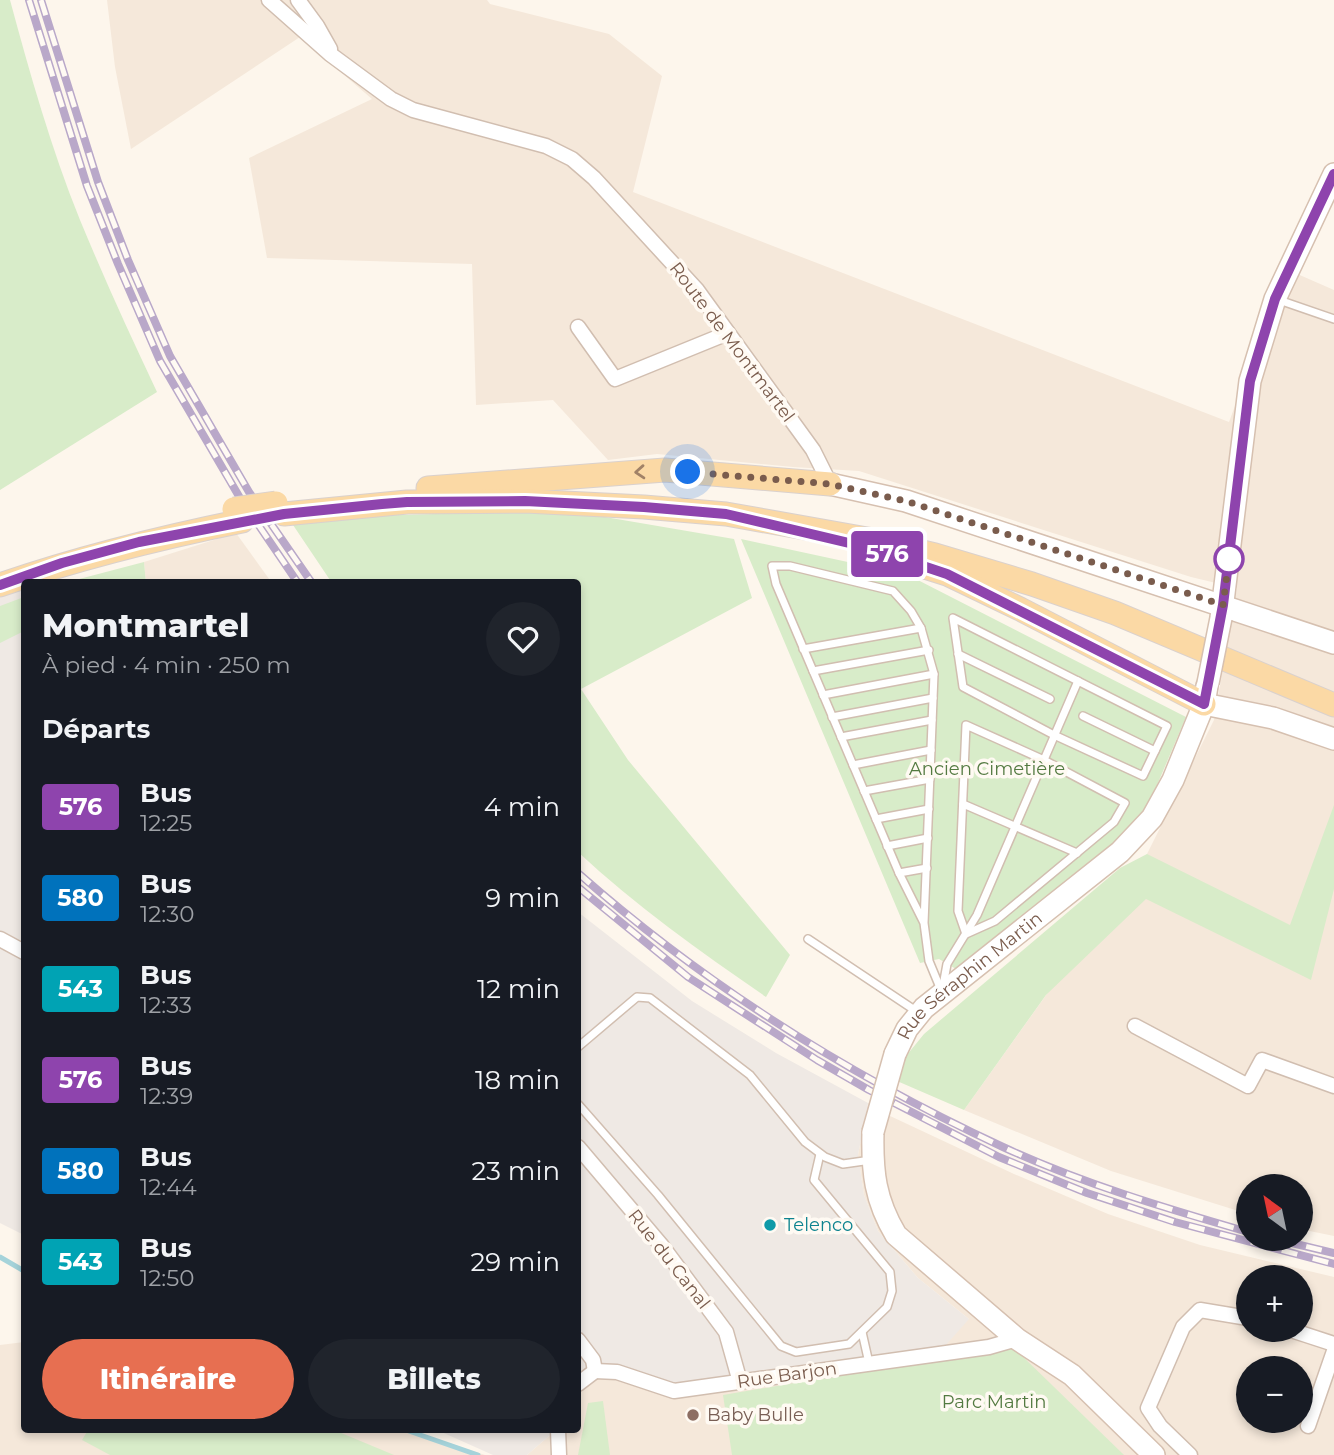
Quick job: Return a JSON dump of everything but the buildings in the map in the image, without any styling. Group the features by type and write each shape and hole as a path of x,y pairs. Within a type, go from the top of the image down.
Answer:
{"main road":[{"path":"0,571 59,551 137,530 406,489 665,470 830,484"},
{"path":"406,489 539,490 727,502 818,517 912,537 1035,572 1120,602 1334,692"},
{"path":"280,508 407,502 525,501 644,507 726,514 867,538 1032,584 1115,613 1334,705"},
{"path":"726,514 866,547 947,574 1206,694"},
{"path":"0,584 62,563 238,515"}],"street":[{"name":"Route de Montmartel","path":"269,0 369,85 413,110 546,146 572,159 594,178 697,290 813,450 830,484"},
{"path":"298,0 326,41 330,54"},
{"name":"Rue Séraphin Martin","path":"1154,1455 1072,1375 1017,1339 896,1235 884,1215 874,1183 873,1132 895,1054 907,1029 919,1014 1120,852 1152,818 1174,780 1206,694 1222,612 1250,381 1275,299 1334,174"},
{"path":"578,327 614,380 728,333"},
{"path":"830,484 906,501 1222,612 1334,643"},
{"path":"1206,694 1334,740"},
{"path":"0,939 21,950"},
{"path":"1135,1026 1248,1086 1262,1060 1334,1086"},
{"name":"Rue du Canal","path":"581,1151 662,1246 726,1332 740,1382"},
{"path":"1190,1455 1160,1426 1148,1408 1183,1327 1200,1310 1236,1316"},
{"path":"1313,1337 1334,1344"},
{"name":"Rue Barjon","path":"595,1371 617,1372 674,1391 989,1347 1017,1339"},
{"path":"581,1344 593,1360 595,1371 581,1382"},
{"path":"1313,1412 1334,1351"},
{"path":"558,1433 559,1455"}],"lane":[{"path":"1275,299 1334,319"},
{"path":"924,923 887,846 803,649 776,584 772,566 790,566 893,591 911,611 921,628 934,674 924,923 929,961 942,994"},
{"path":"953,618 1167,726 1143,776 1055,735 963,687 958,654 953,618"},
{"path":"803,649 921,628"},
{"path":"813,671 929,650"},
{"path":"958,654 1050,699"},
{"path":"823,695 934,674"},
{"path":"942,994 947,964 977,915 1078,681"},
{"path":"832,717 933,698"},
{"path":"1083,716 1155,751"},
{"path":"841,737 932,720"},
{"path":"966,724 1044,760 1125,803 1114,822 995,921 966,934 958,911 966,724"},
{"path":"853,765 931,750"},
{"path":"864,791 930,779"},
{"path":"963,804 1077,853"},
{"path":"876,819 929,809"},
{"path":"887,846 928,838"},
{"path":"899,873 928,868"},
{"path":"808,939 919,1014"},
{"path":"581,1044 637,997 650,998 750,1075 805,1142 820,1154 843,1164 872,1160"},
{"path":"581,1107 658,1195 781,1346 796,1352 849,1344 887,1307 892,1291 890,1272 814,1180 820,1154"},
{"path":"862,1332 869,1364"}],"shaded area":[{"path":"107,0 487,0 490,4 609,34 662,76 633,192 1229,422 1286,269 1334,290 1334,1236 1313,1232 1313,1174 1236,1174 1236,1210 1111,1171 964,1110 1147,854 1214,720 1237,588 1191,577 859,471 657,454 608,460 553,400 476,405 472,264 267,258 249,158 372,99 300,37 131,149 115,67"},
{"path":"236,533 269,579 146,579 144,562"},
{"path":"21,590 21,1234 0,1223 0,594"},
{"path":"581,914 692,1001 776,1053 868,1103 858,1155 864,1195 878,1231 918,1278 969,1319 938,1354 674,1391 595,1371 581,1382"},
{"path":"868,1103 1014,1174 1108,1214 1200,1245 1284,1265 1236,1265 1236,1342 1313,1342 1313,1272 1334,1277 1334,1455 527,1455 553,1433 581,1433 581,1382 595,1371 969,1319 918,1278 878,1231 864,1195 858,1155"},
{"path":"21,1342 21,1433 419,1433 485,1455 0,1455 0,1345"},
{"path":"444,1433 553,1433 527,1455 493,1455"}],"green space":[{"path":"0,0 10,0 69,193 157,392 0,490"},
{"path":"564,510 734,539 752,598 581,689 581,579 329,579 291,522 366,516"},
{"name":"Ancien Cimetière","path":"741,539 908,575 1186,717 1144,811 1123,835 956,969 939,959 920,963"},
{"path":"144,562 146,579 79,579"},
{"path":"21,598 21,632 0,643 0,606"},
{"path":"581,689 628,760 790,955 766,997 693,946 581,855"},
{"path":"1334,805 1334,889 1311,980 1146,899 1046,995 964,1110 897,1081 902,1061 924,1034 1120,868 1147,854 1290,925"},
{"name":"Parc Martin","path":"1012,1346 1124,1455 732,1455 723,1395"},
{"path":"603,1401 610,1455 578,1455 588,1403"},
{"path":"86,1433 341,1433 394,1455 110,1455 82,1440"}],"waterway":[{"path":"0,1257 21,1269"},
{"path":"415,1433 478,1455"}],"railway":[{"path":"29,0 87,186 160,361 240,498 295,579"},
{"path":"41,0 98,182 128,260 170,356 249,492 309,579"},
{"path":"581,876 676,953 728,990 780,1025 890,1090 1003,1147 1063,1172 1236,1228"},
{"path":"581,889 688,977 817,1060 999,1157 1087,1193 1175,1222 1334,1264"},
{"path":"1313,1248 1334,1253"}],"bus line":[{"name":"576","path":"0,585 62,563 139,542 284,514 382,504 525,501 726,514 866,547 947,574 1204,704 1223,605 1250,381 1275,299 1334,174"}],"place":[{"name":"Telenco","path":"770,1225"},
{"name":"Baby Bulle","path":"693,1415"}],"route":[{"path":"688,472 830,484 906,501 1223,605 1229,559"}]}
